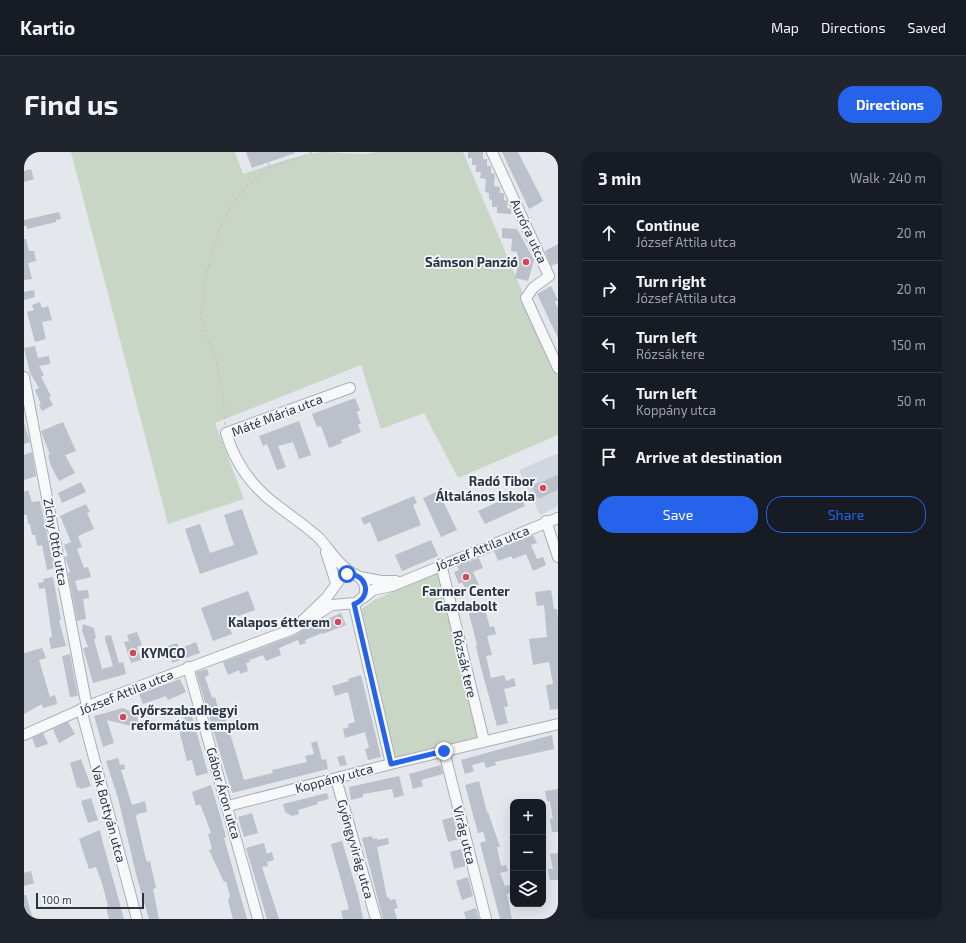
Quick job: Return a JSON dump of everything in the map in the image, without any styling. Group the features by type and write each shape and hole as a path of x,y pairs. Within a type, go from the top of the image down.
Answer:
{"street":[{"name":"Auróra utca","path":"492,152 554,275 533,288 526,298 558,368"},
{"name":"Zichy Ottó utca","path":"24,378 84,708"},
{"name":"Máté Mária utca","path":"350,388 226,433 231,448 243,470 259,491 320,540 343,567 356,575"},
{"name":"József Attila utca","path":"296,626 332,605 354,602 373,590 392,586 441,564 558,518"},
{"path":"546,522 558,557"},
{"name":"Máté Mária utca","path":"320,540 332,567 336,584"},
{"name":"Rózsák tere","path":"441,564 484,741"},
{"name":"József Attila utca","path":"24,735 84,708 188,667 293,629 326,597 343,575 356,575"},
{"path":"356,575 381,581 406,579"},
{"path":"354,602 366,591 366,586 356,575"},
{"path":"336,584 337,597 354,602"},
{"path":"354,602 391,764"},
{"name":"Gábor Áron utca","path":"188,667 228,806 258,919"},
{"name":"Vak Bottyán utca","path":"84,708 137,919"},
{"name":"Koppány utca","path":"228,806 391,764 558,724"},
{"name":"Virág utca","path":"444,751 486,919"},
{"name":"Gyöngyvirág utca","path":"336,779 376,919"}],"path":[{"path":"226,433 223,412 223,397 216,358 206,335 201,315 206,275 218,232 230,206 247,186 270,168 314,152"},
{"path":"268,163 270,168"}],"shaded area":[{"name":"Radó Tibor Általános Iskola","path":"558,453 558,506 540,515 519,470"}],"green space":[{"path":"71,152 235,152 243,174 305,155 324,152 358,154 377,152 463,152 558,376 558,435 458,478 424,413 381,429 361,365 215,423 244,499 168,524"},
{"path":"439,572 480,739 393,760 359,611 374,600"}],"building":[{"path":"246,152 294,152 295,153 252,168"},
{"path":"468,152 483,152 483,159 487,159 487,166 491,166 491,173 495,174 494,186 500,187 500,193 504,193 504,200 508,201 507,208 511,209 511,214 497,213 497,207 492,207 492,200 489,199 489,193 485,192 486,179 480,178 481,172 476,172 476,165 472,165 472,158 468,158"},
{"path":"502,152 518,152 543,201 529,209"},
{"path":"31,169 34,179 24,182 24,171"},
{"path":"59,212 61,219 56,220 56,222 27,229 27,226 24,226 24,220"},
{"path":"502,228 517,229 534,260 528,281 515,278 519,261 517,252 511,251 512,239 502,238"},
{"path":"24,239 26,239 29,251 34,251 36,261 28,263 32,279 24,280"},
{"path":"558,244 558,263 551,266 545,251"},
{"path":"551,286 558,300 555,302 558,308 558,338 537,294"},
{"path":"34,290 35,297 24,300 24,292"},
{"path":"40,302 42,308 48,306 52,320 42,322 46,339 35,342 27,312 34,310 32,305"},
{"path":"35,346 38,358 49,356 50,364 39,366 44,375 41,377 51,396 49,398 53,405 42,411 39,405 41,404 35,390 39,388 30,373 24,348"},
{"path":"355,398 360,410 357,412 361,424 358,424 361,432 341,440 342,443 329,448 321,426 317,427 312,414"},
{"path":"299,421 311,455 299,459 293,442 278,446 286,467 277,470 267,444 263,446 259,436"},
{"path":"63,422 76,451 65,455 75,473 59,481 51,466 48,455 50,455 41,431"},
{"path":"24,423 30,442 24,444"},
{"path":"32,452 36,476 24,480 24,455"},
{"name":"Radó Tibor Általános Iskola","path":"558,475 558,490 538,499 532,486"},
{"path":"81,482 86,492 62,503 58,493"},
{"path":"28,490 32,502 40,501 54,568 47,570 42,545 37,546 35,535 32,535 30,524 28,524 27,515 24,515 24,492"},
{"path":"438,491 457,530 441,537 423,498"},
{"path":"519,492 525,506 485,524 478,511"},
{"path":"414,496 417,503 413,505 421,525 378,542 370,522 364,525 361,518"},
{"path":"86,504 90,512 87,513 94,529 78,536 82,547 77,549 84,568 88,567 91,577 75,581 78,591 88,590 89,598 83,599 86,619 77,621 68,573 70,572 65,557 68,556 64,545 71,542 60,516"},
{"path":"242,509 258,554 200,574 185,529 200,524 210,553 234,545 224,515"},
{"path":"533,535 537,543 531,545 537,559 543,557 546,565 533,571 526,554 513,559 511,556 498,561 494,551"},
{"path":"431,540 438,556 402,571 395,555"},
{"name":"Farmer Center Gazdabolt","path":"479,558 483,568 473,572 479,585 466,590 462,582 459,584 454,572 459,570 457,566"},
{"path":"53,577 61,620 59,620 66,646 51,649 49,638 52,637 45,588 39,589 38,583 44,582 43,579"},
{"path":"551,590 554,609 557,609 558,618 558,709 550,710 546,685 553,684 549,662 533,665 529,639 547,637 544,605 537,606 535,592"},
{"path":"248,591 255,610 227,620 232,634 213,641 201,608"},
{"path":"484,607 490,627 494,626 496,634 487,636 492,655 486,656 491,678 504,675 506,681 514,678 516,686 504,689 508,706 504,707 508,723 497,726 480,664 469,614 470,611"},
{"path":"341,613 346,625 305,640 306,643 300,645 298,640 279,648 281,655 266,661 263,655 249,660 250,662 246,663 248,671 240,674 239,670 228,675 223,662 295,635 308,627"},
{"path":"83,624 94,628 96,638 94,639 102,669 113,666 105,639 105,636 111,635 119,663 123,662 126,674 93,683 83,648 88,647 82,631"},
{"name":"KYMCO","path":"137,632 142,645 137,647 141,660 131,663 124,642 129,641 127,635"},
{"path":"196,642 200,653 172,663 168,646 177,643 179,649"},
{"path":"42,648 46,658 39,660 50,697 55,695 57,704 43,708 42,704 24,714 24,653"},
{"path":"70,654 78,696 70,697 62,656"},
{"path":"207,669 209,675 205,677 212,698 215,697 218,708 222,707 244,780 273,773 272,770 307,762 305,756 314,754 311,743 317,741 322,760 326,759 328,769 232,793 196,672"},
{"path":"361,675 381,757 368,760 365,749 369,748 365,732 345,738 343,729 349,727 348,724 355,722 348,692 335,696 332,686 349,681 348,679"},
{"path":"180,679 186,692 168,700 166,696 143,704 139,694"},
{"path":"123,708 136,714 139,724 131,726 107,720 114,743 103,747 94,716"},
{"path":"192,716 208,773 196,776 192,760 187,761 179,730 182,729 180,722 184,721 183,718"},
{"path":"68,722 75,734 59,743 53,729"},
{"path":"43,733 48,744 36,748 32,738"},
{"path":"552,735 554,749 495,762 496,765 486,768 484,762 472,765 474,771 465,774 461,760"},
{"path":"344,755 347,765 340,766 337,757"},
{"path":"118,758 120,765 124,764 125,769 121,770 132,805 145,801 147,812 137,814 136,817 147,862 150,861 156,888 153,889 159,919 149,919 137,878 118,798 106,761"},
{"path":"81,759 91,786 80,789 79,787 77,788 70,763"},
{"path":"441,765 443,774 421,780 423,786 413,789 409,774"},
{"path":"399,776 404,795 394,798 392,789 363,794 363,797 351,800 349,787"},
{"path":"479,781 487,812 500,847 497,847 501,866 506,865 508,871 500,873 505,886 510,885 510,893 507,894 512,919 500,919 480,843 486,841 483,832 478,833 465,785"},
{"path":"211,785 247,919 233,919 228,901 230,896 226,881 224,882 209,850 212,849 208,834 211,833 200,804 196,806 192,792"},
{"path":"558,789 558,832 552,832 550,819 553,819 550,801 547,801 545,791"},
{"path":"327,793 329,799 298,810 299,814 292,816 285,812 283,804"},
{"path":"91,798 98,820 88,823 81,801"},
{"path":"252,813 258,833 244,837 238,817"},
{"path":"453,817 459,839 448,842 442,820"},
{"path":"100,830 124,919 109,919 106,907 108,906 96,867 89,869 79,839"},
{"path":"372,836 373,839 377,838 377,840 388,838 389,844 377,847 387,898 389,897 390,900 395,899 398,908 394,909 397,919 383,919 362,838"},
{"path":"342,841 359,898 363,919 343,919 341,911 349,909 331,844"},
{"path":"264,843 267,854 272,852 274,860 267,862 268,866 262,867 279,919 267,919 246,848"},
{"path":"461,849 466,866 454,869 450,852"},
{"path":"558,853 558,880 550,880 548,869 553,869 550,854"},
{"path":"31,871 34,883 24,886 24,873"},
{"path":"468,877 473,896 462,900 456,881"},
{"path":"24,895 26,895 33,919 24,919"},
{"path":"476,908 479,919 466,919 464,912"}],"place":[{"name":"Sámson Panzió","path":"526,262"},
{"name":"Radó Tibor Általános Iskola","path":"543,488"},
{"name":"Farmer Center Gazdabolt","path":"466,577"},
{"name":"Kalapos étterem","path":"338,622"},
{"name":"KYMCO","path":"133,653"},
{"name":"Győrszabadhegyi református templom","path":"123,717"}],"route":[{"path":"347,574 352,573 360,577 365,582 366,586 364,596 359,602 354,604 391,764 444,751"}]}
